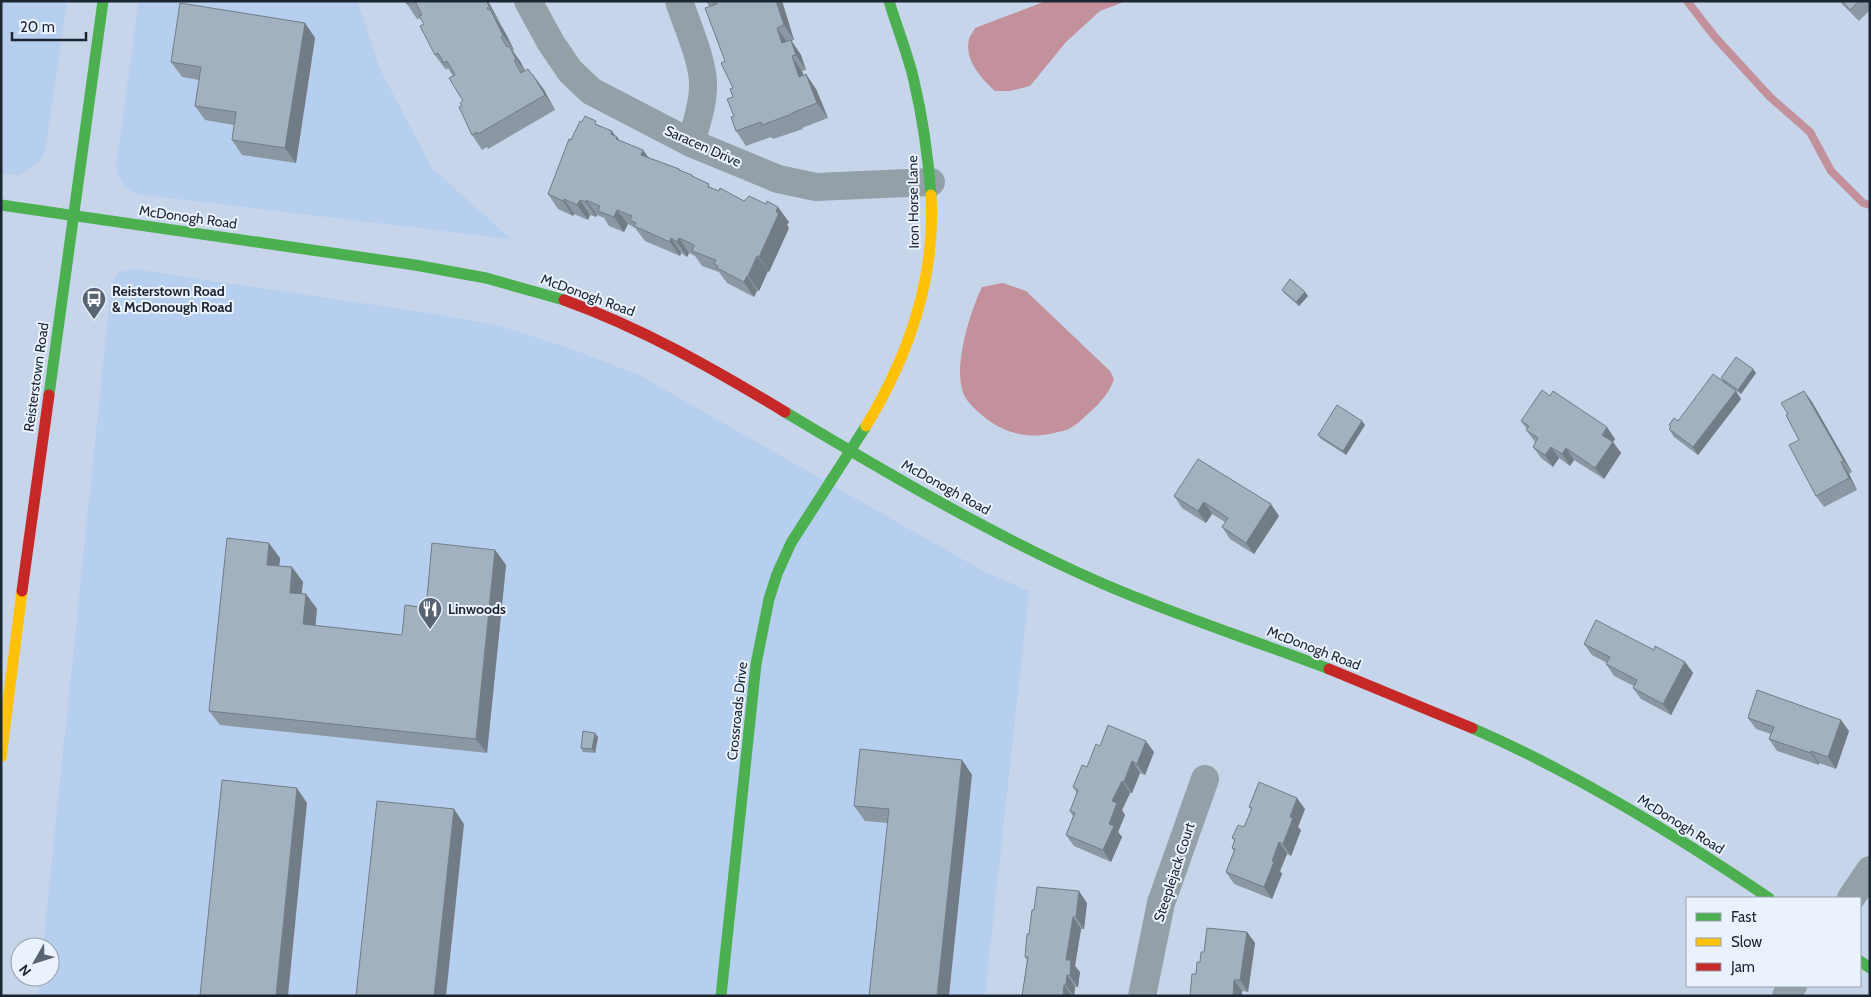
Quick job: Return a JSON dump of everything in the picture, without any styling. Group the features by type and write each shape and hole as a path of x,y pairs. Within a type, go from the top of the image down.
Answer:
{"main road":[{"name":"Reisterstown Road","path":"1,757 103,1"},
{"name":"Iron Horse Lane","path":"850,450 886,391 907,346 918,311 929,263 931,182 925,130 914,80 889,1"},
{"name":"McDonogh Road","path":"1,205 357,256 478,276 550,295 617,320 652,336 706,365 983,526 1045,558 1126,593 1320,665 1440,713 1506,743 1660,827 1768,897"},
{"name":"Crossroads Drive","path":"722,996 756,664 763,627 781,563 796,532 850,450"}],"street":[{"name":"Saracen Drive","path":"528,1 550,43 570,70 591,91 691,143 778,179 816,187 931,182"},
{"path":"679,1 699,62 703,84 701,105 691,143"},
{"name":"Steeplejack Court","path":"1142,996 1161,903 1205,779"},
{"path":"1852,897 1870,870"}],"shaded area":[{"path":"1,1 67,1 45,152 38,163 19,175 1,174"},
{"path":"139,1 357,1 380,69 432,168 511,239 136,194 126,188 120,179 116,166"},
{"path":"1046,1 1126,1 1100,11 1066,42 1030,86 1010,91 995,91 979,74 971,61 968,47 970,36 975,28"},
{"path":"134,269 442,315 500,326 569,348 639,375 985,572 1029,591 985,996 38,996 39,987 60,987 60,937 44,937 111,287 116,275 123,271"},
{"path":"1003,283 1026,291 1110,371 1114,379 1107,393 1094,409 1069,429 1038,435 1019,434 1009,431 983,416 965,397 961,386 961,357 972,311 982,287"}],"building":[{"path":"415,1 486,1 489,6 488,10 490,9 503,35 501,37 507,47 509,46 521,73 528,69 545,95 478,134 477,132 472,135 459,107 462,106 460,103 463,101 449,78 455,75 447,61 444,63 438,53 435,55 420,26 424,24 419,16 422,15"},
{"path":"716,1 776,1 784,25 777,28 782,43 791,40 796,55 792,56 799,77 806,74 817,103 762,125 761,122 736,131 731,117 734,116 727,99 733,97 730,89 733,88 721,63 725,61 705,8 717,4"},
{"path":"1842,1 1859,1 1850,10"},
{"path":"180,3 305,23 285,148 232,140 236,112 195,106 201,67 171,62"},
{"path":"585,116 596,121 595,124 612,131 611,134 617,137 616,139 643,150 641,155 692,175 709,184 708,187 719,191 720,188 744,201 749,196 766,204 767,201 778,207 776,212 779,213 759,257 757,256 744,282 717,268 718,266 714,264 716,260 692,251 694,245 679,238 677,242 671,238 670,242 634,226 636,223 630,220 632,216 617,210 614,217 598,211 600,206 586,200 586,202 580,200 577,205 548,194 569,139 571,140 580,121 582,122"},
{"path":"1290,279 1305,292 1296,302 1282,290"},
{"path":"1736,357 1753,369 1738,390 1721,378"},
{"path":"1713,374 1736,391 1693,447 1669,429 1671,427 1669,425 1674,418 1678,421"},
{"path":"1542,390 1550,396 1553,391 1607,427 1602,435 1613,442 1595,468 1566,448 1562,454 1551,447 1545,455 1533,447 1538,438 1526,430 1529,426 1521,421"},
{"path":"1804,391 1844,461 1841,462 1849,478 1816,496 1789,445 1799,440 1781,403"},
{"path":"1337,405 1362,421 1343,451 1318,435"},
{"path":"1198,459 1271,504 1246,543 1222,527 1228,518 1204,502 1198,511 1174,496"},
{"path":"227,538 269,543 267,565 292,567 290,593 306,594 303,624 402,635 405,605 426,608 432,543 495,550 476,739 209,711"},
{"path":"1596,620 1654,650 1655,646 1685,662 1663,704 1633,688 1637,680 1606,664 1610,657 1584,644"},
{"path":"1757,690 1841,720 1828,757 1769,739 1774,727 1748,718"},
{"path":"1108,725 1146,741 1137,764 1132,761 1124,782 1122,781 1112,801 1117,803 1109,824 1114,826 1103,850 1066,835 1075,813 1070,811 1078,790 1073,787 1082,765 1087,767 1096,744 1100,746"},
{"path":"583,731 595,733 592,749 581,748"},
{"path":"860,749 962,760 937,996 869,996 889,809 854,806"},
{"path":"222,780 297,788 276,996 200,996"},
{"path":"1259,782 1297,798 1290,817 1293,818 1283,844 1279,842 1272,861 1274,862 1264,887 1226,872 1235,849 1232,848 1235,839 1232,838 1238,825 1244,827 1252,808 1249,807"},
{"path":"377,801 454,809 434,996 356,996"},
{"path":"1037,887 1079,891 1076,917 1073,917 1066,960 1071,960 1070,976 1067,975 1063,996 1022,996 1028,957 1025,957 1027,934 1029,934"},
{"path":"1207,928 1247,932 1240,980 1234,980 1233,996 1190,996 1192,974 1196,974 1197,962 1200,962 1201,952 1204,952"}],"waterway":[{"path":"1687,1 1715,37 1770,97 1810,132 1831,171 1863,203 1870,205"}],"traffic: fast":[{"path":"49,395 103,1"},
{"path":"889,1 909,61 917,95 925,138 931,195"},
{"path":"1,205 415,265 486,278 564,300"},
{"path":"785,412 939,502 1058,563 1156,605 1329,669"},
{"path":"721,996 756,664 769,599 777,574 791,543 866,426"},
{"path":"1472,728 1549,765 1624,806 1767,897"},
{"path":"1861,962 1870,968"}],"traffic: slow":[{"path":"866,426 895,372 916,316 929,256 931,195"},
{"path":"1,757 22,591"}],"traffic: jam":[{"path":"564,300 621,323 677,350 785,412"},
{"path":"22,591 49,395"},
{"path":"1329,669 1472,728"}],"place":[{"name":"Reisterstown Road & McDonough Road","path":"94,320"},
{"name":"Linwoods","path":"430,630"}]}
